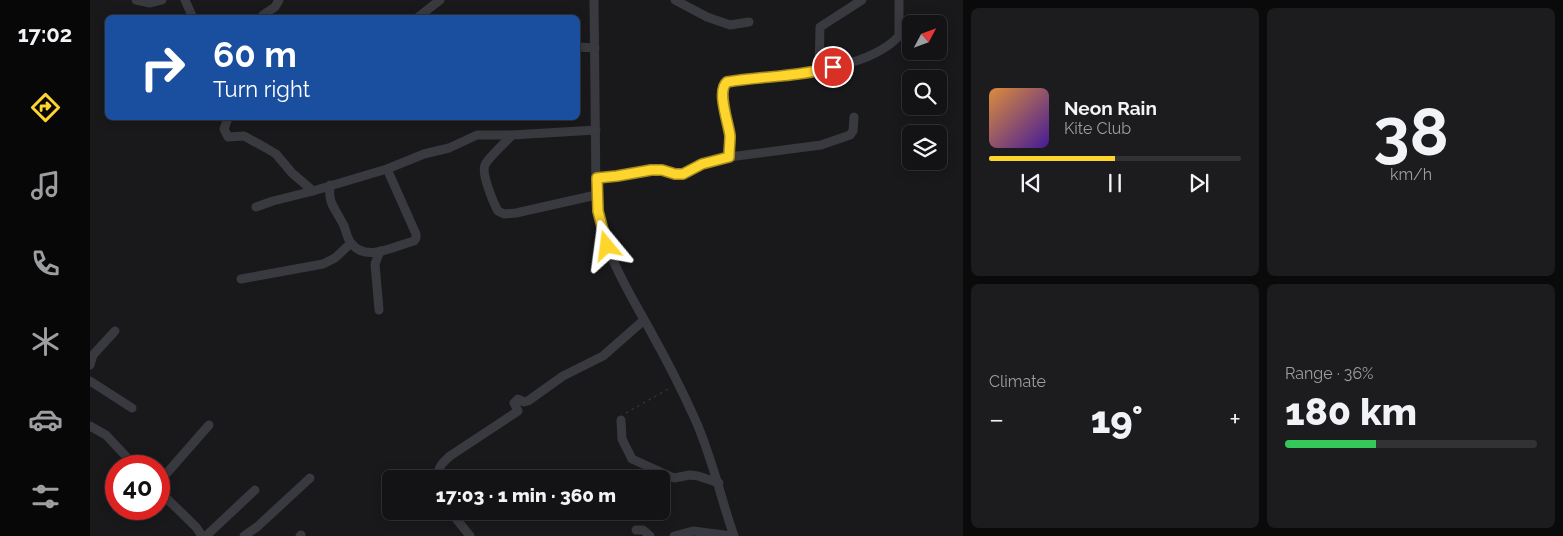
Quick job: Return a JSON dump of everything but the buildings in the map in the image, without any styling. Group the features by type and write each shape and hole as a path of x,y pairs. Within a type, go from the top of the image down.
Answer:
{"street":[{"path":"136,0 150,3 162,0"},
{"path":"185,0 192,15"},
{"path":"263,15 275,7 279,0"},
{"path":"421,15 440,0"},
{"path":"594,0 596,195 598,211 610,258 678,383 695,419 719,483 733,536 693,531 674,536"},
{"path":"675,0 707,17 730,25 749,22"},
{"path":"820,71 820,27 862,0"},
{"path":"729,157 730,137 723,99 724,84 766,76 820,71 860,59 890,45 900,34 899,0"},
{"path":"580,47 595,48"},
{"path":"597,178 651,170 683,174 702,164 729,157 821,146 850,135 853,131 854,117"},
{"path":"227,120 224,129 228,138 244,136 276,154 313,191"},
{"path":"256,207 273,200 313,191 387,169 424,154 450,148 477,135 596,130"},
{"path":"512,135 485,165 484,172 498,211 504,214 516,213 596,195"},
{"path":"330,185 330,202 356,249 366,253 414,242 416,234 387,169"},
{"path":"241,279 324,264 335,258 351,243"},
{"path":"374,264 380,251"},
{"path":"366,253 374,264 379,310"},
{"path":"438,470 442,463 450,456 518,411 514,403 515,401 518,399 524,402 528,401 563,376 603,356 644,320"},
{"path":"90,365 94,355 115,331"},
{"path":"90,381 132,408"},
{"path":"621,420 622,439 632,459 674,478 690,475 719,483"},
{"path":"90,426 106,435 125,455"},
{"path":"170,470 209,426"},
{"path":"244,536 257,527 310,478"},
{"path":"206,536 255,490"},
{"path":"170,502 202,536"},
{"path":"457,520 470,536"},
{"path":"636,530 643,530 650,536"}],"path":[{"path":"621,420 626,414 678,383"}],"route":[{"path":"607,246 598,211 596,195 597,178 651,170 683,174 702,164 729,157 730,137 723,99 724,84 766,76 820,71 833,67"}]}
